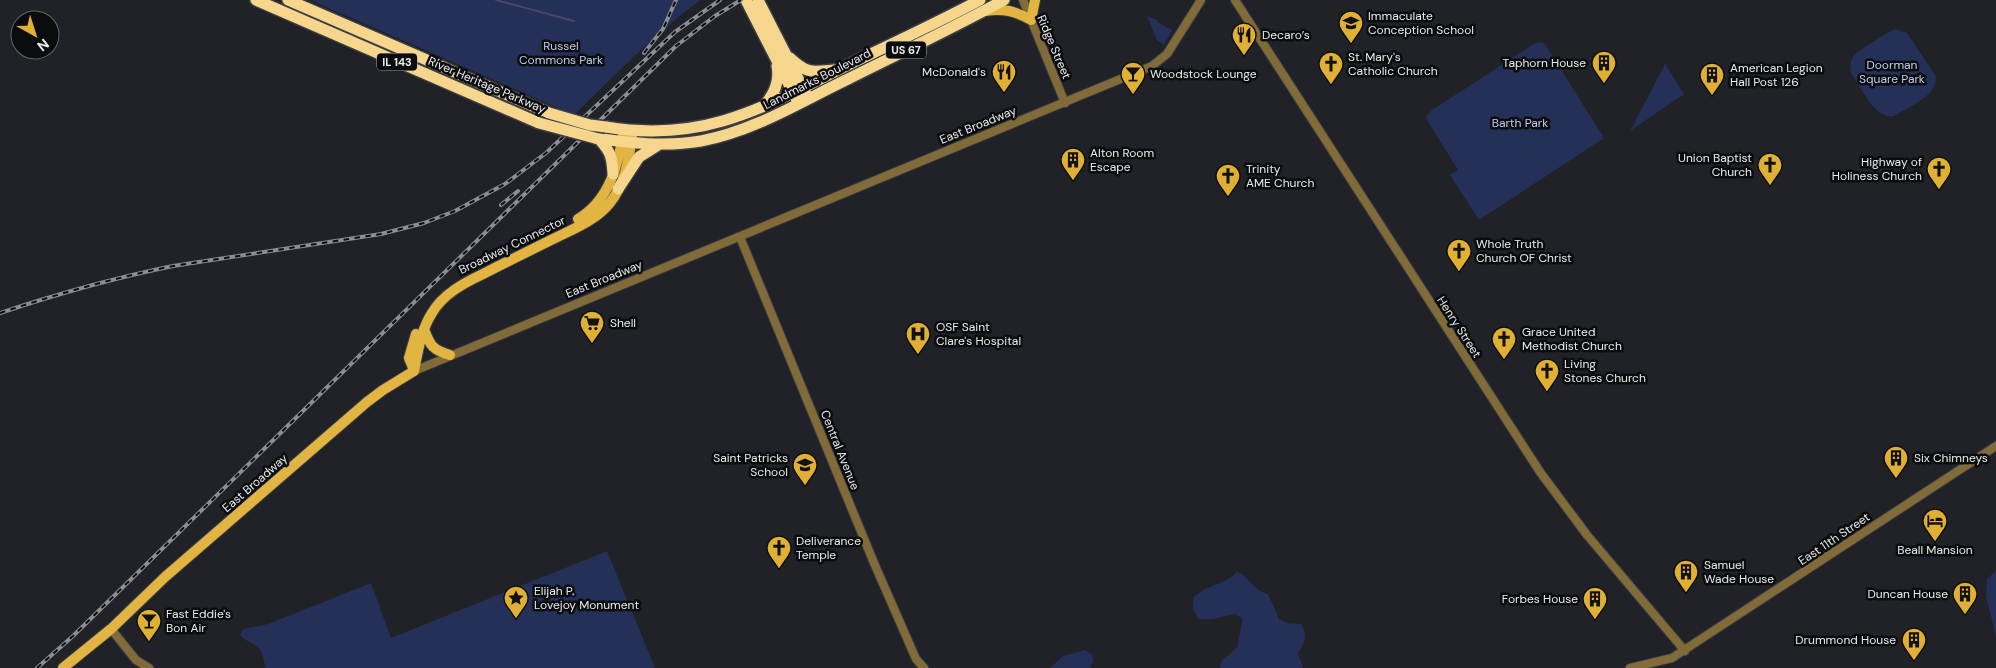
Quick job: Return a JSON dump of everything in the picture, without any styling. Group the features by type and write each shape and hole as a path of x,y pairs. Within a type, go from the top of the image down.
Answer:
{"highway":[{"name":"River Heritage Parkway","path":"256,0 539,123 597,139 627,137"},
{"name":"River Heritage Parkway","path":"288,0 549,113 590,125 606,127 627,137"},
{"name":"US 67","path":"746,0 772,39"},
{"name":"US 67","path":"758,0 780,56 801,69 811,72 840,69"},
{"name":"Landmarks Boulevard","path":"627,137 659,144 702,140 755,125 840,69 980,3 1004,0"},
{"name":"Landmarks Boulevard","path":"627,137 658,132 690,130 724,122 801,96 980,3"},
{"path":"780,56 801,96"},
{"path":"763,108 771,97 777,83 780,56"},
{"path":"597,139 608,148 612,156 613,174"},
{"path":"618,189 638,157 659,144"}],"main road":[{"path":"980,3 1013,11 1031,20 1035,0"},
{"name":"Broadway Connector","path":"414,371 410,358 413,339 427,308 438,295 457,280 586,215 609,188 627,137"},
{"name":"Broadway Connector","path":"414,371 419,344 432,313 438,304 455,289 590,220 610,203 618,189 630,158 627,137"},
{"path":"424,329 430,344 436,351 450,355"},
{"name":"East Broadway","path":"63,668 111,629 165,577 367,402 382,390 414,371"}],"street":[{"name":"Ridge Street","path":"1022,0 1065,103"},
{"name":"East Broadway","path":"414,371 1136,74 1161,60 1201,0"},
{"name":"Henry Street","path":"1235,0 1554,492 1587,535 1685,651"},
{"name":"Central Avenue","path":"740,237 874,563 916,659 924,668"},
{"name":"East 11th Street","path":"1630,668 1672,658 1685,651 1996,446"},
{"path":"111,629 136,660 149,668"}],"green space":[{"name":"Russel Commons Park","path":"310,0 700,0 651,41 574,115"},
{"path":"1147,16 1172,30 1164,45 1157,40"},
{"name":"Doorman Square Park","path":"1896,29 1907,33 1935,75 1935,82 1933,89 1922,100 1894,116 1887,116 1875,108 1869,101 1851,73 1850,64 1857,52"},
{"name":"Barth Park","path":"1541,42 1545,44 1604,138 1479,220 1450,175 1458,170 1426,116 1432,110 1534,44"},
{"path":"1665,64 1684,94 1630,131"},
{"path":"607,551 655,668 266,668 259,648 240,635 244,629 268,624 371,583 391,638"},
{"path":"1996,571 1996,636 1986,596 1987,579"},
{"path":"1237,572 1259,590 1268,594 1279,619 1287,623 1301,624 1305,638 1298,653 1303,668 1220,668 1221,661 1238,647 1242,618 1235,614 1214,619 1199,619 1193,610 1193,598 1203,590 1227,580"},
{"path":"1085,650 1092,654 1093,661 1090,668 1050,668 1063,656"}],"waterway":[{"path":"496,0 574,21"}],"railway":[{"path":"644,53 663,29 676,0"},
{"path":"0,313 86,287 173,266 381,234 424,223 455,211 505,184 546,153 675,32 720,0"},
{"path":"37,668 73,636 676,46 715,16 741,0"},
{"path":"501,205 518,191"}],"place":[{"name":"Immaculate Conception School","path":"1351,44"},
{"name":"Decaro’s","path":"1244,56"},
{"name":"Taphorn House","path":"1604,84"},
{"name":"St. Mary's Catholic Church","path":"1331,85"},
{"name":"McDonald's","path":"1004,93"},
{"name":"Woodstock Lounge","path":"1133,95"},
{"name":"American Legion Hall Post 126","path":"1712,96"},
{"name":"Alton Room Escape","path":"1073,181"},
{"name":"Union Baptist Church","path":"1770,186"},
{"name":"Highway of Holiness Church","path":"1939,190"},
{"name":"Trinity AME Church","path":"1228,197"},
{"name":"Whole Truth Church OF Christ","path":"1459,272"},
{"name":"Shell","path":"592,344"},
{"name":"OSF Saint Clare's Hospital","path":"918,355"},
{"name":"Grace United Methodist Church","path":"1504,360"},
{"name":"Living Stones Church","path":"1547,392"},
{"name":"Six Chimneys","path":"1896,479"},
{"name":"Saint Patricks School","path":"805,486"},
{"name":"Beall Mansion","path":"1935,542"},
{"name":"Deliverance Temple","path":"779,569"},
{"name":"Samuel Wade House","path":"1686,593"},
{"name":"Duncan House","path":"1965,615"},
{"name":"Elijah P. Lovejoy Monument","path":"516,619"},
{"name":"Forbes House","path":"1595,620"},
{"name":"Fast Eddie's Bon Air","path":"149,642"},
{"name":"Drummond House","path":"1914,661"}]}
